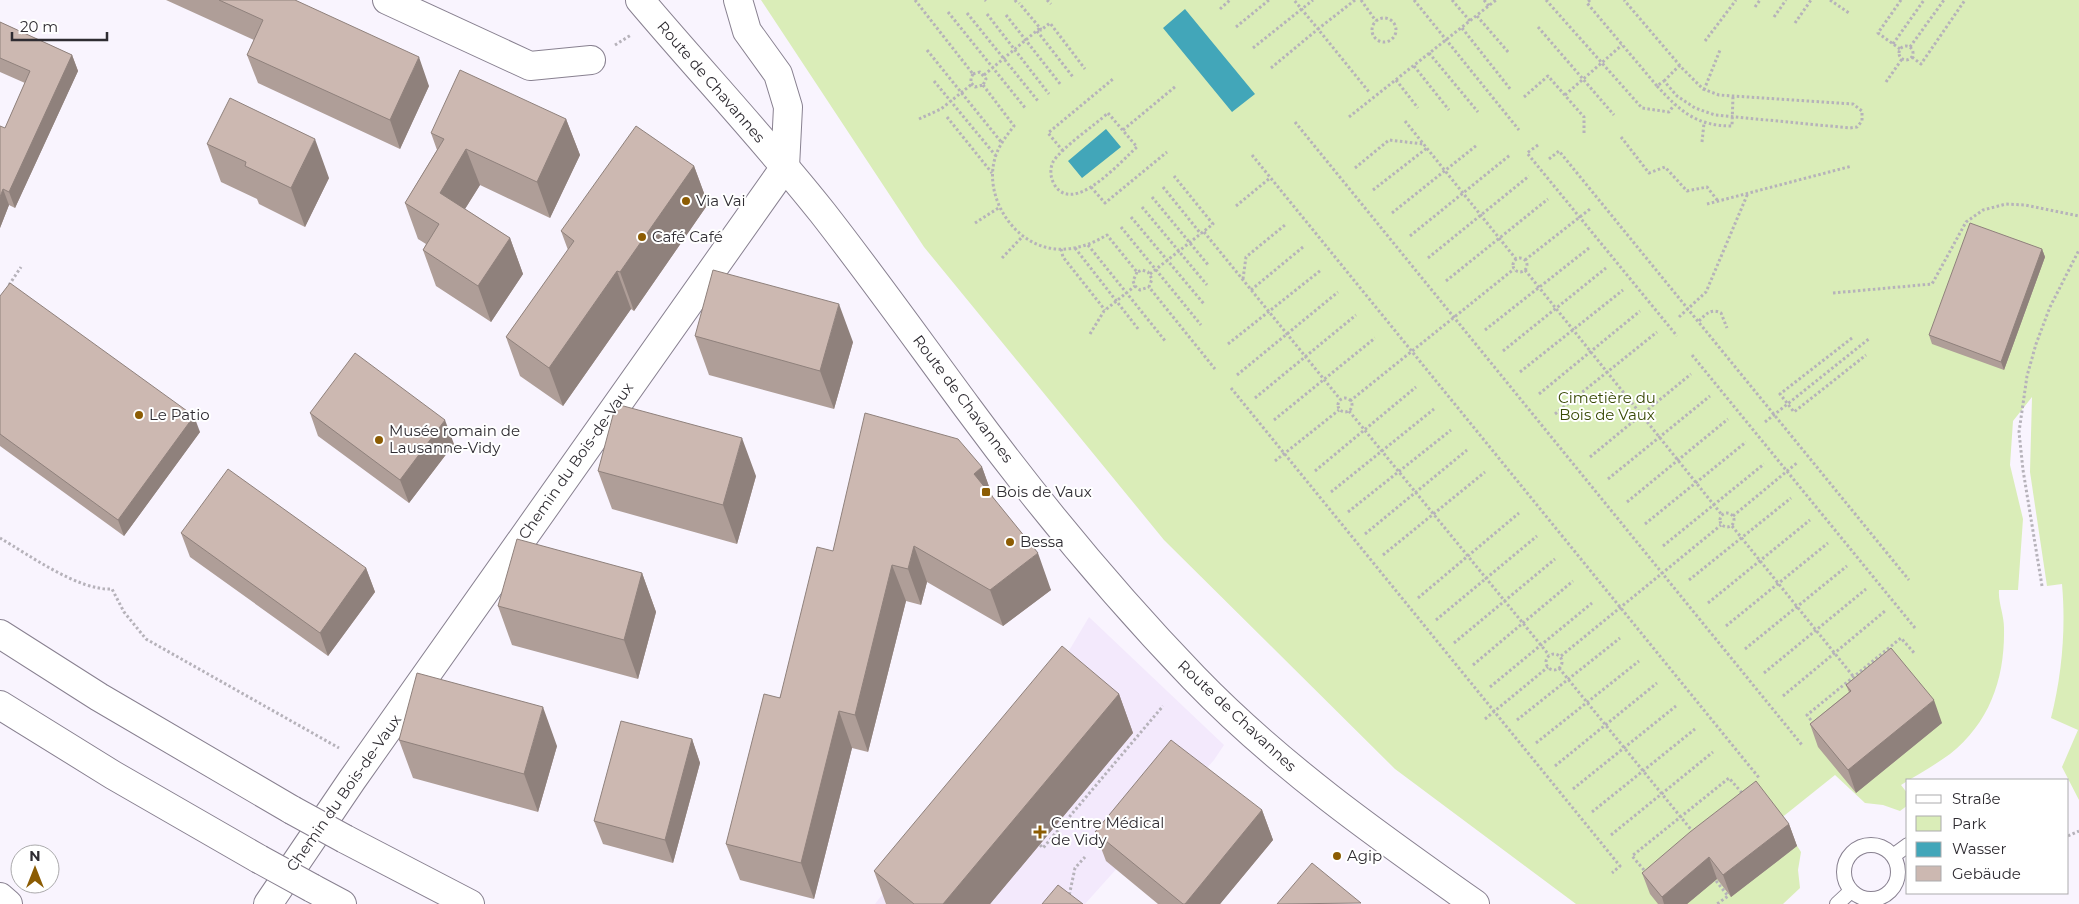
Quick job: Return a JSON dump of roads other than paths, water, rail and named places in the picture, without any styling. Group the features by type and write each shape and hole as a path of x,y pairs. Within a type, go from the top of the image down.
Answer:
{"main road":[{"path":"387,0 530,66 591,60"},
{"name":"Route de Chavannes","path":"640,0 785,167 892,304 974,416 1087,560 1194,678 1314,788 1475,904"},
{"path":"738,0 747,31 778,74 788,107 785,167"},
{"name":"Chemin du Bois-de-Vaux","path":"268,904 352,780 785,167"},
{"path":"0,634 107,702 292,810 345,840 470,904"},
{"path":"0,705 113,775 342,904"},
{"path":"0,898 8,904"}],"lane":[{"path":"1870,845 1887,850 1893,856 1898,873 1897,881 1887,894 1872,900 1858,896 1851,891 1844,876 1847,858 1853,852 1870,845"},
{"path":"1893,856 1906,846"},
{"path":"1837,904 1851,891"}],"water":[{"path":"1185,9 1255,94 1232,112 1163,28"},
{"path":"1106,129 1121,147 1082,178 1068,161"}],"place":[{"name":"Via Vai","path":"686,201"},
{"name":"Café Café","path":"642,237"},
{"name":"Le Patio","path":"139,415"},
{"name":"Musée romain de Lausanne-Vidy","path":"379,440"},
{"name":"Bois de Vaux","path":"986,492"},
{"name":"Bessa","path":"1010,542"},
{"name":"Centre Médical de Vidy","path":"1040,832"},
{"name":"Agip","path":"1337,856"}],"park label":[{"name":"Cimetière du Bois de Vaux","path":"1607,406"}]}
